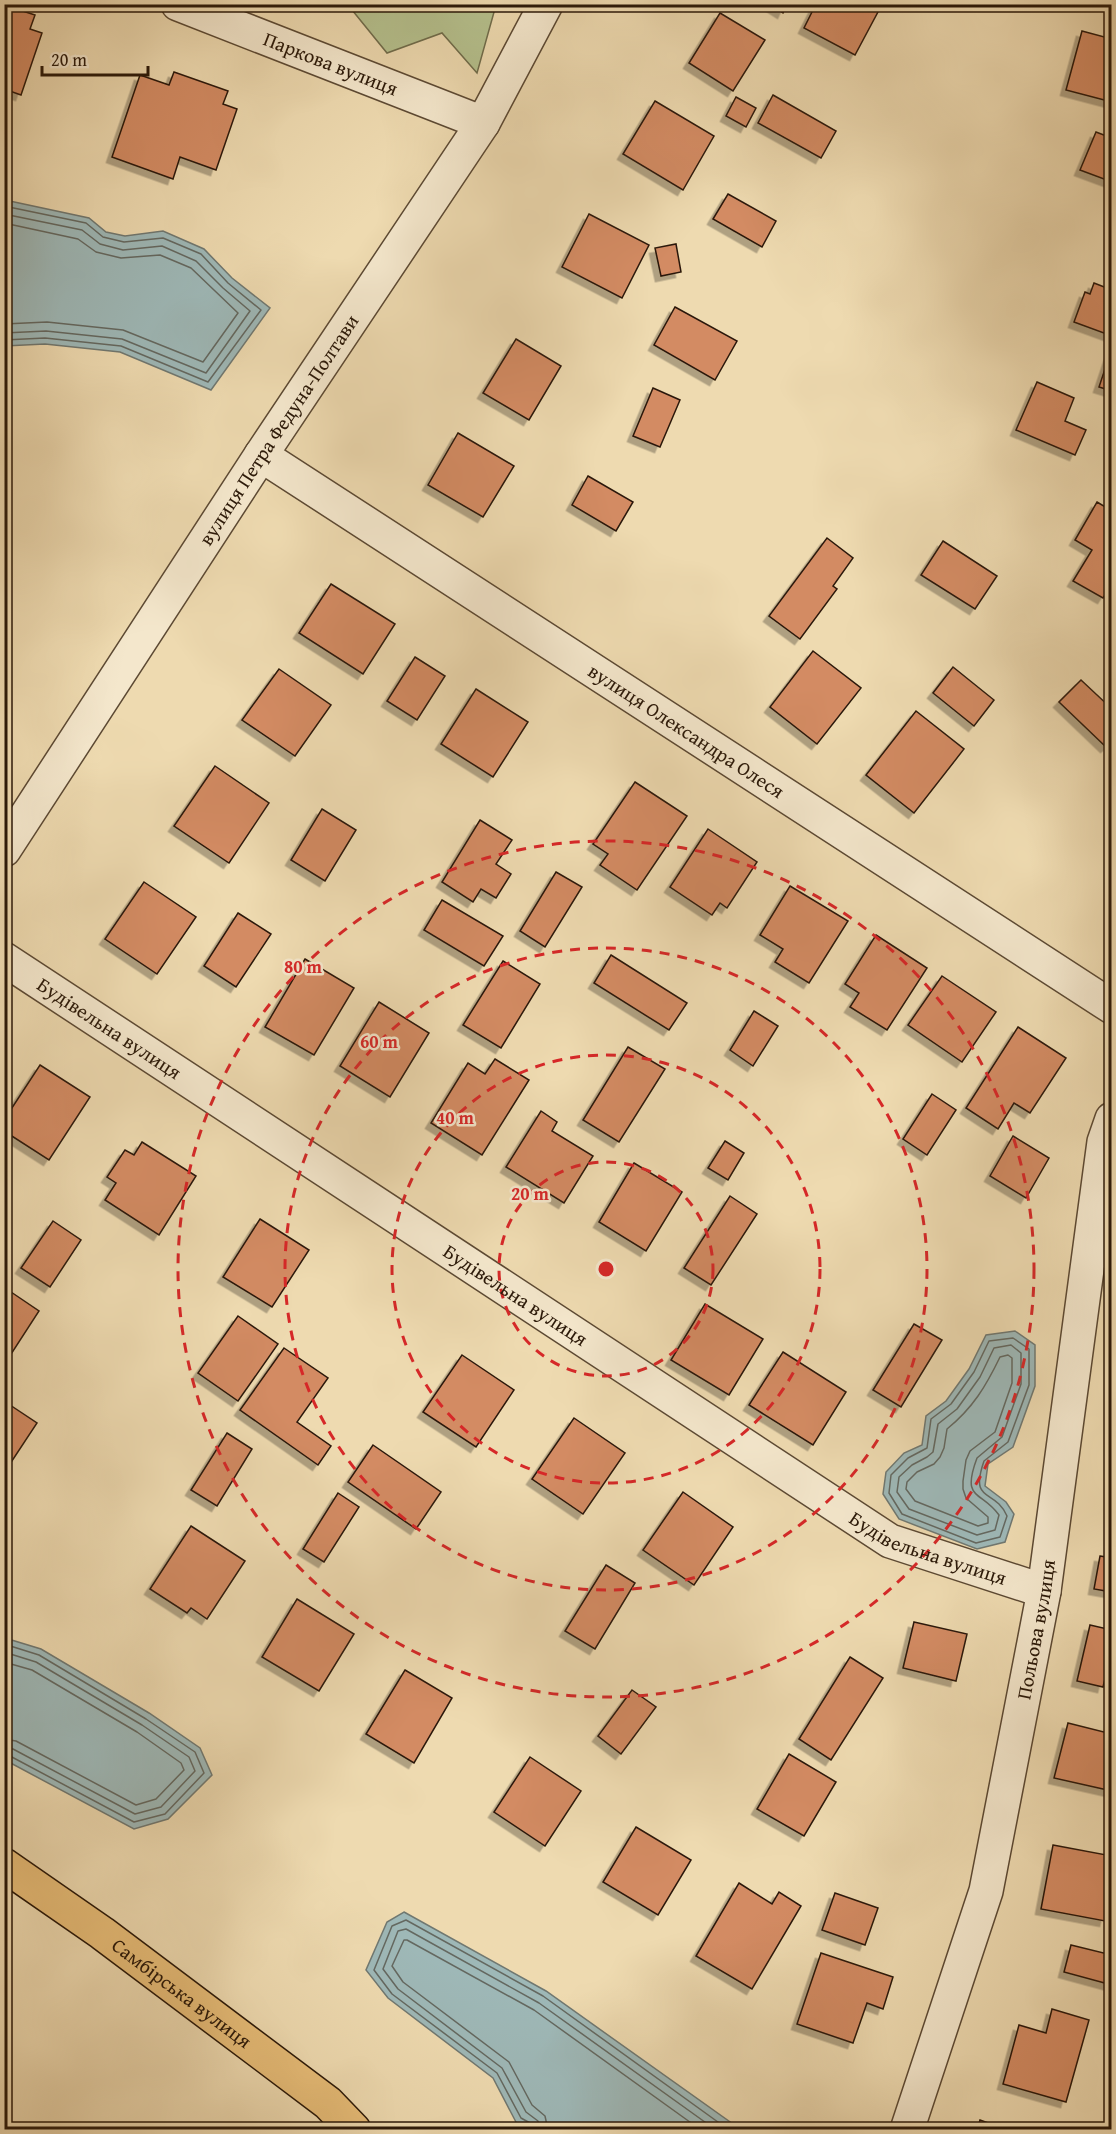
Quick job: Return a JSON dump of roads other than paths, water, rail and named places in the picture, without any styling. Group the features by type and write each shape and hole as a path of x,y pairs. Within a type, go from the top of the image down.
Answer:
{"main road":[{"name":"Самбірська вулиця","path":"4,1864 102,1933 328,2103 354,2130"}],"street":[{"name":"Паркова вулиця","path":"178,4 483,123"},
{"name":"вулиця Петра Федуна-Полтави","path":"4,850 261,455 483,123 546,4"},
{"name":"вулиця Олександра Олеся","path":"261,455 1112,1007"},
{"name":"Будівельна вулиця","path":"4,960 890,1541 1044,1591"},
{"name":"Польова вулиця","path":"907,2130 986,1891 1044,1591 1104,1142 1112,1119"}],"water":[{"path":"5,200 89,218 106,232 125,236 163,231 204,249 232,278 270,308 211,390 120,352 45,344 5,346"},
{"path":"1015,1331 1035,1345 1035,1386 1013,1447 988,1464 985,1486 1006,1502 1014,1514 1005,1542 977,1549 899,1519 883,1494 886,1472 904,1453 922,1445 926,1416 946,1401 969,1369 986,1335"},
{"path":"5,1638 41,1649 149,1713 200,1748 212,1775 168,1819 134,1829 5,1760"},
{"path":"404,1912 546,1991 740,2129 534,2130 517,2124 493,2078 388,1998 366,1970 387,1922"}]}
